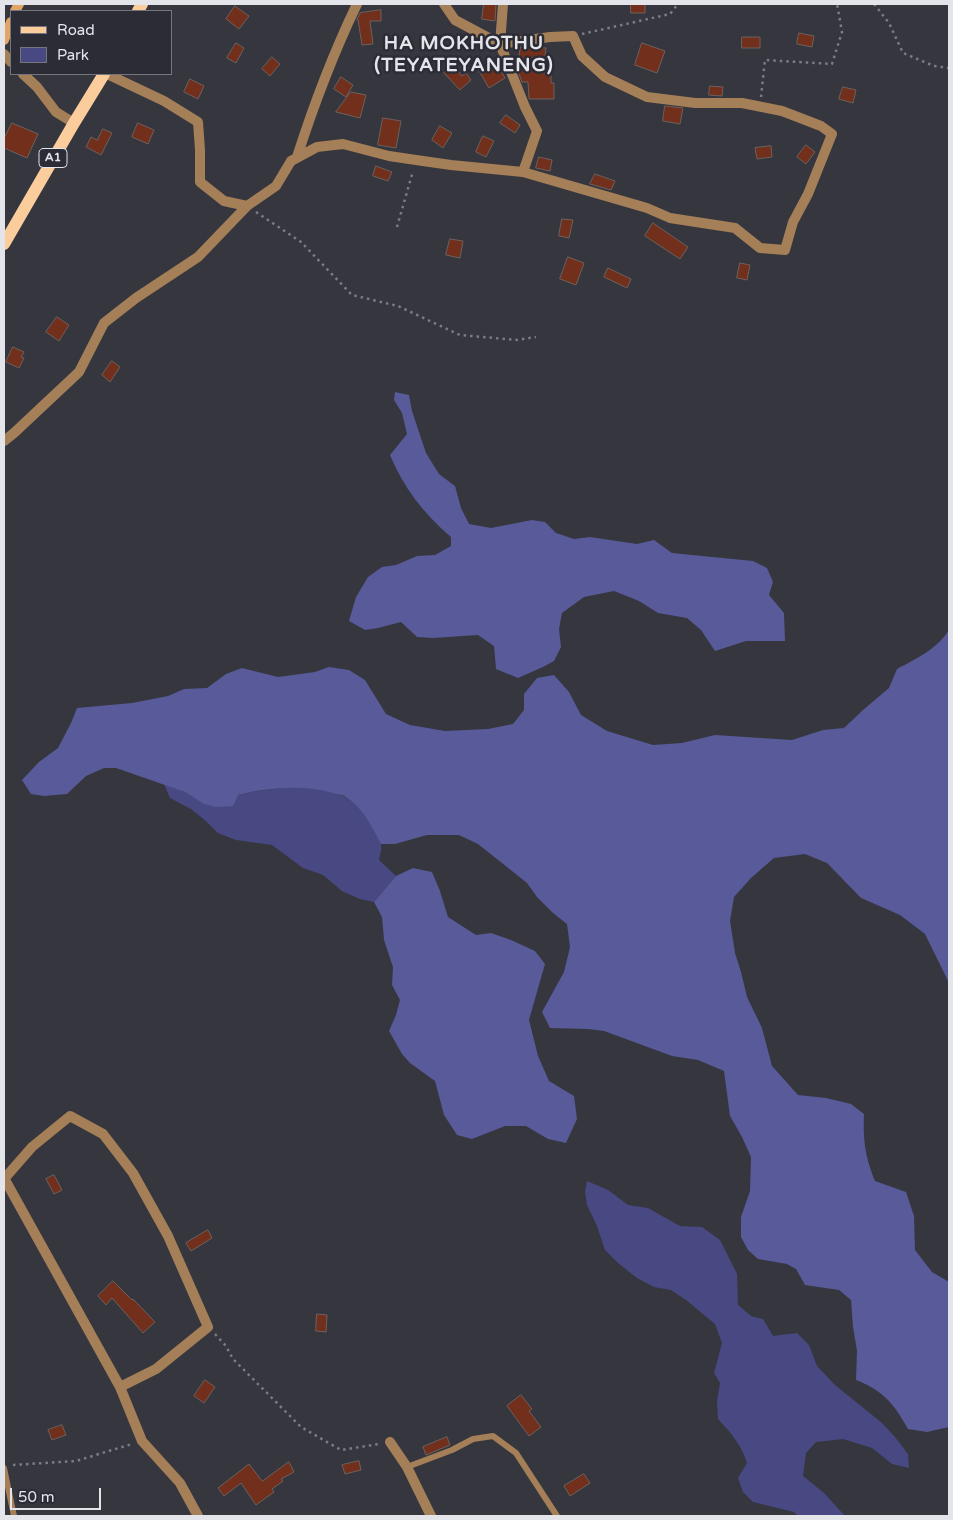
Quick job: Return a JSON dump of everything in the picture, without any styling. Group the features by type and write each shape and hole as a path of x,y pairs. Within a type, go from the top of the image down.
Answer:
{"main road":[{"path":"4,40 10,25"},
{"name":"A1","path":"4,244 74,123 104,75"}],"street":[{"path":"297,157 315,102 334,54 358,4"},
{"path":"4,440 14,433 79,372 104,323 136,298 198,257 247,206 276,186 291,161 317,147 342,144 389,156 451,165 523,172 647,208 670,218 735,228 760,248 786,250 793,222 808,194 832,134 821,126 782,112 742,103 695,103 647,97 606,77 582,56 573,36 550,37 500,44 455,20 444,4"},
{"path":"503,4 500,44 525,107 538,132 523,172"},
{"path":"24,75 56,112 74,123"},
{"path":"107,75 164,101 198,122 200,182 224,201 247,206"},
{"path":"120,1387 156,1369 208,1327 168,1236 133,1172 103,1134 70,1116 32,1147 4,1178 120,1387 142,1441 180,1483 198,1516"},
{"path":"390,1442 407,1467 431,1516"}],"lane":[{"path":"407,1467 452,1450 473,1439 493,1436 516,1452 557,1516"},
{"path":"4,1468 14,1516"}],"path":[{"path":"573,36 670,14 678,4"},
{"path":"759,106 765,60 832,64 842,32 837,4"},
{"path":"874,4 889,22 903,53 934,66 949,68"},
{"path":"396,227 416,160"},
{"path":"247,206 301,242 352,295 398,306 460,335 517,340 536,337"},
{"path":"208,1327 226,1346 233,1359 301,1427 341,1450 390,1442"},
{"path":"13,1465 76,1461 142,1441"}],"green space":[{"path":"164,784 185,792 202,803 246,793 294,787 317,789 339,794 357,806 371,824 381,845 379,860 396,876 374,902 360,899 342,891 323,875 303,868 272,845 236,840 218,833 191,809 170,798"},
{"path":"587,1181 608,1190 628,1205 648,1208 680,1226 702,1227 720,1240 737,1274 738,1305 751,1316 763,1319 773,1336 797,1333 809,1345 817,1366 835,1385 882,1423 895,1437 908,1454 909,1468 892,1464 872,1448 843,1439 816,1442 806,1453 803,1476 824,1493 845,1516 798,1516 794,1512 753,1502 743,1492 738,1478 747,1463 745,1456 735,1439 718,1419 717,1401 720,1383 714,1373 722,1343 715,1324 671,1290 654,1287 637,1278 605,1250 587,1205 585,1192"}],"shaded area":[{"path":"395,392 409,395 412,411 426,453 439,474 455,486 461,508 469,524 491,528 532,520 545,522 556,533 574,539 590,537 637,544 654,540 672,553 753,561 767,568 773,582 769,595 784,613 785,641 746,641 715,651 701,630 687,618 658,613 639,601 614,591 584,597 562,613 559,629 561,647 554,661 518,678 496,669 494,646 478,635 433,638 417,637 401,622 365,630 349,621 356,597 368,577 382,567 396,565 417,556 435,555 451,546 451,537 415,499 401,478 390,455 407,434 402,413 394,400"},
{"path":"949,630 949,983 925,934 900,915 861,898 827,863 805,854 774,858 751,878 734,897 730,921 735,953 747,997 762,1028 772,1066 798,1095 826,1098 851,1104 864,1114 865,1148 875,1181 906,1192 914,1216 915,1250 932,1272 949,1282 949,1427 927,1432 908,1429 898,1412 887,1399 866,1384 856,1380 857,1351 851,1300 839,1290 805,1285 796,1269 787,1264 758,1259 748,1250 741,1237 741,1217 750,1191 751,1157 730,1116 724,1071 698,1060 672,1056 604,1031 550,1028 542,1012 564,972 570,947 567,924 537,897 527,883 478,844 459,835 427,835 395,844 381,844 367,819 353,802 342,795 321,790 273,789 238,795 233,806 215,807 202,803 185,792 116,768 104,768 86,776 67,794 44,796 31,794 22,780 39,762 58,748 77,708 132,703 168,696 184,689 207,688 226,674 242,668 278,677 315,672 329,667 349,670 365,680 386,714 410,725 445,731 488,729 513,724 524,710 524,694 537,678 554,675 569,692 581,715 607,731 653,745 682,743 715,735 792,740 823,730 844,728 889,688 897,669 932,648"},
{"path":"413,868 432,872 448,917 476,935 491,933 535,951 545,964 529,1020 538,1056 549,1081 574,1096 577,1119 566,1143 548,1139 526,1126 505,1126 472,1139 457,1135 444,1115 435,1081 410,1063 402,1054 389,1031 400,1000 392,985 393,967 384,940 382,917 374,902 396,876"}],"building":[{"path":"484,4 496,4 495,21 482,19"},
{"path":"631,4 645,4 645,13 631,13"},
{"path":"235,6 249,16 239,29 226,19"},
{"path":"381,10 381,21 370,21 373,44 362,45 357,20 360,13"},
{"path":"799,33 814,36 812,47 797,44"},
{"path":"742,37 760,37 760,48 742,48"},
{"path":"236,43 244,48 236,63 227,58"},
{"path":"642,43 665,51 657,73 635,65"},
{"path":"520,48 546,48 543,73 551,73 551,83 554,83 554,99 529,99 528,82 522,82 519,74 519,57"},
{"path":"272,57 280,64 270,76 262,69"},
{"path":"495,61 505,78 489,88 479,71"},
{"path":"453,65 462,76 466,73 471,80 460,90 444,73"},
{"path":"341,77 353,85 346,97 334,89"},
{"path":"190,79 204,86 198,99 184,92"},
{"path":"710,86 723,87 722,96 709,95"},
{"path":"843,87 856,90 853,103 839,99"},
{"path":"351,92 366,95 360,118 336,112"},
{"path":"665,106 683,108 680,124 663,121"},
{"path":"506,115 520,125 515,133 500,123"},
{"path":"383,118 401,121 396,148 378,145"},
{"path":"12,123 38,134 27,158 4,148 4,139"},
{"path":"138,123 154,130 148,144 132,137"},
{"path":"440,126 452,133 443,148 432,140"},
{"path":"103,129 112,133 101,155 86,147 91,137 97,140"},
{"path":"483,136 494,141 486,157 476,152"},
{"path":"806,145 815,152 806,164 797,157"},
{"path":"771,146 772,157 757,159 755,148"},
{"path":"539,157 552,160 550,171 536,168"},
{"path":"376,166 392,172 388,181 373,176"},
{"path":"595,174 615,181 611,190 590,184"},
{"path":"562,219 573,220 569,238 559,236"},
{"path":"653,223 688,247 680,259 645,236"},
{"path":"450,239 463,241 460,258 446,255"},
{"path":"568,257 584,263 576,285 560,279"},
{"path":"740,263 750,265 747,280 737,278"},
{"path":"608,268 631,279 627,288 604,277"},
{"path":"57,317 69,325 59,341 46,332"},
{"path":"13,347 24,352 21,357 24,358 19,368 6,362"},
{"path":"112,361 120,367 110,382 102,375"},
{"path":"54,1175 62,1190 54,1194 46,1179"},
{"path":"208,1230 212,1238 191,1251 186,1243"},
{"path":"113,1281 155,1322 143,1333 112,1298 106,1305 98,1296"},
{"path":"317,1314 327,1315 326,1332 316,1331"},
{"path":"205,1380 215,1387 204,1403 194,1396"},
{"path":"521,1395 532,1409 529,1411 541,1427 529,1436 507,1406"},
{"path":"62,1425 66,1435 52,1440 48,1430"},
{"path":"447,1437 450,1445 426,1455 423,1447"},
{"path":"359,1461 361,1470 345,1474 342,1465"},
{"path":"289,1462 294,1472 281,1479 283,1481 272,1489 274,1492 256,1505 241,1483 224,1496 218,1488 249,1464 262,1481"},
{"path":"584,1474 590,1483 570,1496 564,1486"}],"district":[{"name":"HA MOKHOTHU (TEYATEYANENG)","path":"464,55"}]}
